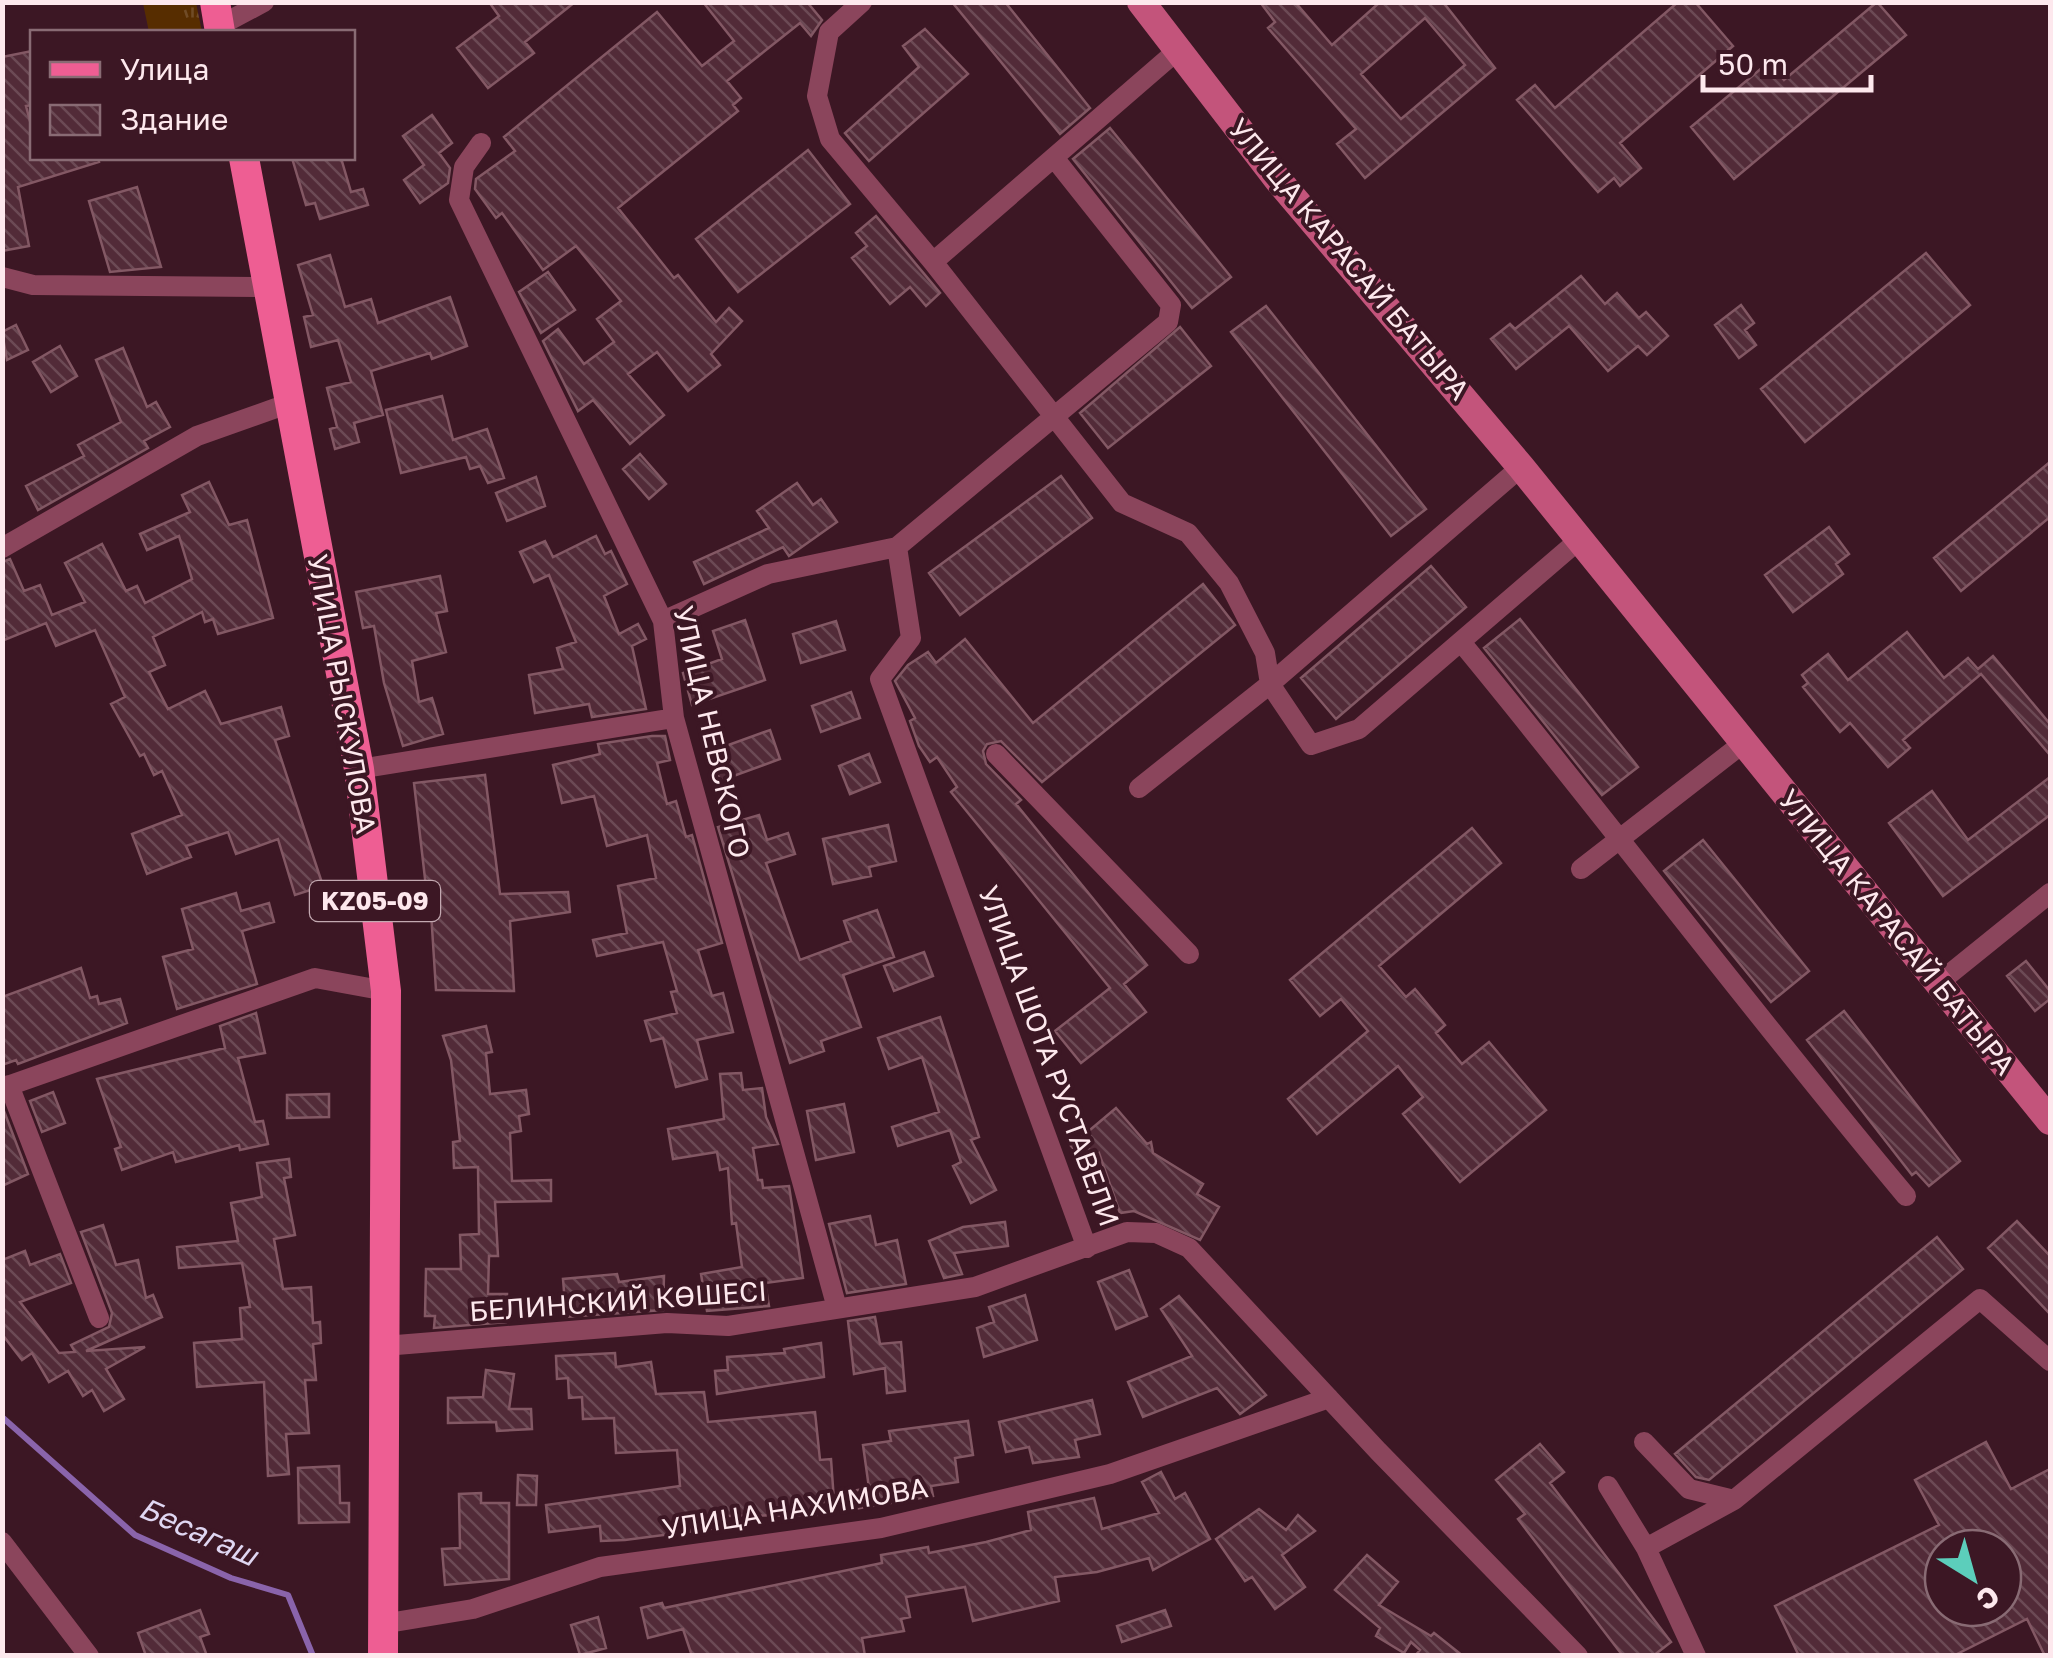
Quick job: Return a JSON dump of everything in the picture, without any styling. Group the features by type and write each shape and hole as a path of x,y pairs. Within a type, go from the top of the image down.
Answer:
{"main road":[{"name":"УЛИЦА КАРАСАЙ БАТЫРА","path":"1141,2 1278,180 1521,466 2050,1121"},
{"name":"УЛИЦА РЫСКУЛОВА","path":"244,160 359,769 386,992 383,1656"}],"street":[{"path":"218,20 264,2"},
{"path":"862,2 829,32 817,96 830,140 932,262 1122,504 1188,533 1229,583 1265,653 1270,684 1311,745 1359,730 1580,539"},
{"path":"932,262 1179,50"},
{"name":"УЛИЦА НЕВСКОГО","path":"481,143 464,168 458,200 663,622 674,718 836,1308"},
{"path":"663,622 768,574 897,547 1168,322 1171,305 1055,159"},
{"path":"2,277 33,285 268,287"},
{"path":"2,548 197,436 290,403"},
{"path":"1139,788 1270,684 1521,466"},
{"name":"УЛИЦА ШОТА РУСТАВЕЛИ","path":"897,547 911,638 880,679 1087,1248 1128,1232 1156,1233 1190,1248 1578,1656"},
{"path":"1461,642 1621,835 1769,1034 1906,1196"},
{"path":"359,769 674,718"},
{"path":"1581,868 1746,742"},
{"path":"996,754 1189,954"},
{"path":"1936,984 2050,893"},
{"path":"99,1318 6,1086 315,978 386,992"},
{"name":"БЕЛИНСКИЙ КӨШЕСI","path":"384,1346 666,1323 728,1326 975,1288 1087,1248"},
{"path":"1646,1548 1734,1500 1980,1300 2050,1361"},
{"name":"УЛИЦА НАХИМОВА","path":"382,1624 474,1609 600,1567 881,1528 1110,1474 1329,1398"},
{"path":"1644,1442 1688,1488 1734,1500"},
{"path":"1608,1486 1646,1548 1696,1656"},
{"path":"2,1542 89,1656"}],"green space":[{"path":"143,3 196,3 202,30 149,30"}],"building":[{"path":"489,2 575,2 525,42 534,53 488,88 457,48 499,16"},
{"path":"703,2 807,2 822,20 811,36 800,23 727,81 741,98 733,105 738,111 618,208 674,278 678,275 716,322 729,308 742,321 711,354 720,365 688,391 657,352 628,374 664,415 630,444 593,400 578,411 543,341 558,329 584,364 614,342 597,319 621,301 576,246 543,270 502,213 496,218 475,189 476,179 515,151 504,137 657,12 702,66 734,41"},
{"path":"952,2 1005,2 1090,108 1060,134"},
{"path":"1260,2 1295,2 1332,45 1380,2 1443,2 1495,68 1365,178 1337,144 1356,129 1268,28 1275,22","holes":["1425,18 1465,65 1401,119 1361,74"]},
{"path":"1678,2 1695,2 1733,46 1620,143 1641,168 1620,186 1614,178 1598,192 1517,100 1535,85 1555,108"},
{"path":"1877,2 1906,35 1734,179 1691,127 1769,62 1784,80"},
{"path":"925,29 968,74 869,161 845,133 919,67 903,46"},
{"path":"30,51 30,105 26,106 30,160 99,162 18,187 29,246 2,251 2,57"},
{"path":"432,115 452,143 439,153 450,168 448,183 420,203 404,180 424,165 403,136"},
{"path":"1110,128 1231,277 1192,308 1073,159"},
{"path":"808,150 850,204 738,292 696,239"},
{"path":"293,160 342,160 351,192 363,189 368,205 320,219 315,203 306,205"},
{"path":"137,187 161,267 110,272 89,201"},
{"path":"876,216 940,293 926,306 910,287 890,304 852,258 867,246 856,233"},
{"path":"1926,253 1970,305 1805,442 1761,389"},
{"path":"330,255 345,307 371,299 378,323 450,297 467,346 432,359 430,353 371,371 383,415 354,423 359,442 335,449 330,429 337,427 327,388 351,382 338,340 311,347 304,317 313,315 298,265"},
{"path":"548,272 575,310 541,333 519,292"},
{"path":"1581,276 1605,304 1617,293 1639,318 1646,312 1668,336 1647,355 1638,346 1608,371 1569,326 1516,369 1491,339 1510,324 1515,329"},
{"path":"1741,305 1754,323 1745,330 1756,345 1739,358 1715,325"},
{"path":"1266,306 1426,509 1391,536 1231,332"},
{"path":"16,325 28,350 7,360 2,332"},
{"path":"1180,327 1211,366 1108,448 1080,413"},
{"path":"60,346 77,376 51,392 33,362"},
{"path":"123,348 147,407 156,402 170,427 144,441 148,448 38,510 26,486 84,456 78,445 121,422 96,360"},
{"path":"442,396 453,440 487,429 504,478 488,483 480,466 470,469 466,457 401,473 386,410"},
{"path":"640,454 666,484 649,499 623,469"},
{"path":"2050,462 2050,517 1961,591 1934,558"},
{"path":"1061,476 1092,518 960,615 929,573"},
{"path":"536,477 545,506 507,521 496,493"},
{"path":"209,482 229,525 247,520 273,618 218,634 213,619 205,622 202,612 153,637 165,665 149,672 168,709 205,691 221,724 281,707 289,736 275,740 323,886 295,895 278,839 236,854 228,832 186,846 191,857 147,874 132,834 182,815 162,771 154,775 111,704 125,697 95,630 56,646 46,623 2,641 2,562 10,559 24,591 40,585 52,615 85,602 65,563 102,544 126,591 137,586 145,603 192,579 179,536 147,550 140,534 190,512 182,495"},
{"path":"797,483 813,505 821,499 837,522 789,556 783,547 704,584 694,562 769,528 757,511"},
{"path":"1829,527 1849,554 1836,564 1843,574 1793,612 1765,575"},
{"path":"596,536 605,554 611,551 627,584 604,596 619,634 638,624 646,639 632,646 646,709 592,717 589,704 535,713 529,675 563,669 557,648 576,642 549,575 534,582 520,552 545,541 553,557"},
{"path":"1431,566 1466,607 1336,719 1301,678"},
{"path":"440,576 447,611 436,613 446,652 412,661 419,702 432,698 443,734 403,746 384,683 374,626 363,628 356,592"},
{"path":"1203,584 1235,625 1042,782 1001,741 987,744 983,751 986,764 1021,800 1016,804 1147,965 1124,984 1146,1012 1081,1063 1055,1031 1110,988 951,792 957,787 937,757 930,762 919,746 910,721 915,718 895,681 908,665 928,652 936,663 965,639 1033,723"},
{"path":"1520,619 1638,767 1602,795 1484,648"},
{"path":"745,620 765,680 692,705 683,673 722,659 713,631"},
{"path":"836,621 845,650 801,663 793,634"},
{"path":"1907,632 1944,678 1968,658 1978,669 1993,656 2050,724 2050,755 1981,674 1903,740 1910,748 1888,767 1850,723 1840,732 1803,687 1808,683 1802,675 1828,654 1848,680"},
{"path":"851,692 860,718 821,732 812,706"},
{"path":"770,730 780,759 720,781 709,752"},
{"path":"665,736 670,760 657,763 667,804 676,801 686,837 692,835 722,943 698,950 712,996 723,993 733,1032 697,1040 707,1079 676,1087 663,1038 651,1041 645,1021 677,1013 671,992 677,991 663,942 597,956 593,940 627,933 618,886 656,878 647,835 607,846 594,796 562,803 553,765 600,754 598,744"},
{"path":"869,754 880,782 850,794 839,766"},
{"path":"485,775 500,894 568,892 570,912 510,921 514,991 436,990 430,896 414,783"},
{"path":"2050,777 2050,815 1943,896 1889,823 1932,791 1968,840"},
{"path":"759,815 767,840 788,833 795,854 766,863 800,960 851,941 844,921 877,910 894,957 843,975 861,1027 821,1041 824,1051 790,1063 718,827"},
{"path":"888,825 896,861 869,867 871,876 833,884 823,839"},
{"path":"1472,828 1501,863 1379,966 1406,997 1415,989 1445,1025 1436,1033 1462,1064 1489,1042 1546,1110 1460,1182 1403,1114 1423,1097 1398,1066 1317,1134 1288,1099 1368,1031 1341,999 1320,1016 1290,980"},
{"path":"1703,840 1809,971 1771,1002 1664,871"},
{"path":"236,893 241,911 269,903 274,922 242,931 257,984 177,1009 163,957 193,949 182,909"},
{"path":"924,952 933,976 894,991 884,966"},
{"path":"2026,961 2050,991 2050,999 2035,1011 2007,976"},
{"path":"81,968 90,998 97,996 99,1004 120,999 127,1023 18,1064 16,1060 2,1065 2,997"},
{"path":"1844,1011 1960,1161 1929,1186 1916,1172 1912,1175 1807,1040"},
{"path":"256,1013 265,1053 238,1058 255,1122 263,1121 268,1144 240,1150 239,1145 176,1162 173,1152 122,1170 115,1149 121,1147 97,1079 225,1048 220,1026"},
{"path":"940,1017 979,1137 971,1140 996,1190 971,1203 953,1166 961,1162 950,1130 898,1146 892,1127 939,1112 922,1057 889,1069 878,1038"},
{"path":"486,1026 492,1052 486,1053 490,1094 526,1090 529,1114 519,1116 521,1131 510,1133 512,1181 551,1180 551,1201 495,1202 498,1256 489,1256 488,1294 507,1294 506,1322 434,1328 435,1316 425,1316 426,1269 461,1269 460,1235 479,1234 478,1167 454,1168 453,1142 460,1141 451,1060 443,1036"},
{"path":"741,1073 743,1090 762,1088 766,1117 778,1144 753,1148 758,1180 762,1180 763,1188 789,1186 803,1278 765,1283 769,1306 707,1311 701,1274 742,1267 736,1223 732,1224 728,1168 720,1170 717,1152 673,1159 668,1129 724,1119 720,1074"},
{"path":"53,1092 65,1123 42,1132 30,1101"},
{"path":"329,1094 329,1117 287,1118 287,1095"},
{"path":"844,1104 854,1152 816,1160 807,1111"},
{"path":"1116,1108 1147,1144 1151,1142 1153,1153 1203,1184 1197,1194 1219,1207 1200,1240 1134,1211 1120,1213 1099,1153 1086,1163 1071,1146"},
{"path":"2,1112 28,1174 2,1186"},
{"path":"289,1159 291,1177 284,1178 295,1235 274,1239 283,1289 311,1287 313,1323 320,1322 321,1343 313,1344 316,1380 305,1380 309,1433 286,1434 289,1474 268,1476 264,1382 197,1387 194,1343 242,1339 240,1308 250,1307 242,1263 179,1268 177,1247 238,1241 231,1203 262,1197 257,1163"},
{"path":"870,1216 876,1245 897,1240 906,1284 847,1293 829,1224"},
{"path":"2017,1221 2050,1256 2050,1314 1988,1248"},
{"path":"1005,1222 1008,1246 954,1253 962,1274 944,1278 929,1241 963,1227"},
{"path":"103,1225 116,1265 138,1260 146,1298 153,1295 162,1317 86,1351 145,1347 106,1369 124,1399 104,1411 92,1390 83,1396 68,1371 49,1382 32,1353 22,1360 2,1334 2,1260 25,1251 30,1265 60,1254 71,1283 20,1302 59,1353 75,1352 71,1345 109,1327 112,1313 81,1232"},
{"path":"1937,1237 1963,1269 1709,1480 1696,1477 1675,1454"},
{"path":"1129,1270 1147,1316 1116,1329 1098,1282"},
{"path":"617,1274 619,1282 664,1276 663,1310 566,1317 563,1279"},
{"path":"1025,1295 1037,1340 984,1357 977,1328 994,1322 989,1307"},
{"path":"1179,1296 1266,1395 1240,1414 1217,1388 1143,1417 1128,1382 1192,1356 1161,1309"},
{"path":"875,1317 880,1344 901,1342 905,1391 887,1393 885,1368 854,1374 848,1321"},
{"path":"821,1343 824,1377 717,1394 715,1371 728,1370 727,1357 785,1353 784,1349"},
{"path":"615,1353 616,1367 651,1362 656,1394 704,1392 708,1422 815,1412 820,1460 831,1459 834,1501 815,1503 816,1515 724,1516 726,1527 625,1540 601,1541 600,1526 549,1532 546,1505 680,1486 677,1450 616,1453 614,1418 583,1419 582,1397 569,1398 568,1378 557,1379 556,1356"},
{"path":"486,1370 514,1374 509,1409 531,1409 532,1429 497,1431 496,1422 448,1423 448,1398 483,1397"},
{"path":"1092,1400 1100,1434 1075,1440 1079,1457 1033,1463 1029,1447 1006,1452 999,1422"},
{"path":"968,1421 973,1455 955,1458 958,1482 931,1486 933,1496 854,1509 852,1491 869,1488 863,1445 891,1441 889,1431"},
{"path":"1986,1442 2011,1489 2050,1469 2050,1656 2045,1656 2027,1619 2023,1621 2023,1528 1933,1528 1939,1525 1915,1480"},
{"path":"1540,1444 1564,1472 1550,1483 1671,1642 1653,1656 1623,1656 1518,1519 1525,1514 1496,1480"},
{"path":"339,1466 340,1503 349,1503 349,1522 299,1523 298,1468"},
{"path":"1161,1472 1175,1499 1185,1493 1210,1539 1153,1570 1149,1558 1097,1572 1055,1577 1059,1601 973,1621 965,1587 906,1597 910,1617 901,1619 904,1631 862,1638 865,1656 692,1656 683,1629 648,1638 641,1608 662,1603 664,1608 882,1563 881,1555 928,1547 929,1553 986,1542 1031,1530 1028,1512 1094,1498 1102,1529 1159,1513 1142,1482"},
{"path":"518,1475 537,1476 536,1505 517,1505"},
{"path":"481,1493 481,1503 509,1503 509,1579 445,1585 442,1549 460,1548 459,1494"},
{"path":"1259,1509 1286,1530 1298,1515 1315,1531 1282,1555 1305,1587 1275,1609 1252,1577 1245,1581 1216,1539"},
{"path":"1923,1533 1923,1628 2009,1628 1953,1656 1799,1656 1775,1606"},
{"path":"1367,1555 1398,1582 1379,1605 1431,1636 1434,1633 1463,1656 1415,1656 1420,1650 1411,1642 1404,1653 1376,1636 1380,1628 1335,1590"},
{"path":"200,1610 209,1634 200,1637 207,1656 146,1656 138,1633"},
{"path":"1165,1610 1171,1626 1122,1642 1117,1626"},
{"path":"598,1617 606,1648 580,1655 571,1625"}],"waterway":[{"name":"Бесагаш","path":"2,1417 135,1535 231,1578 288,1595 313,1656"}]}
